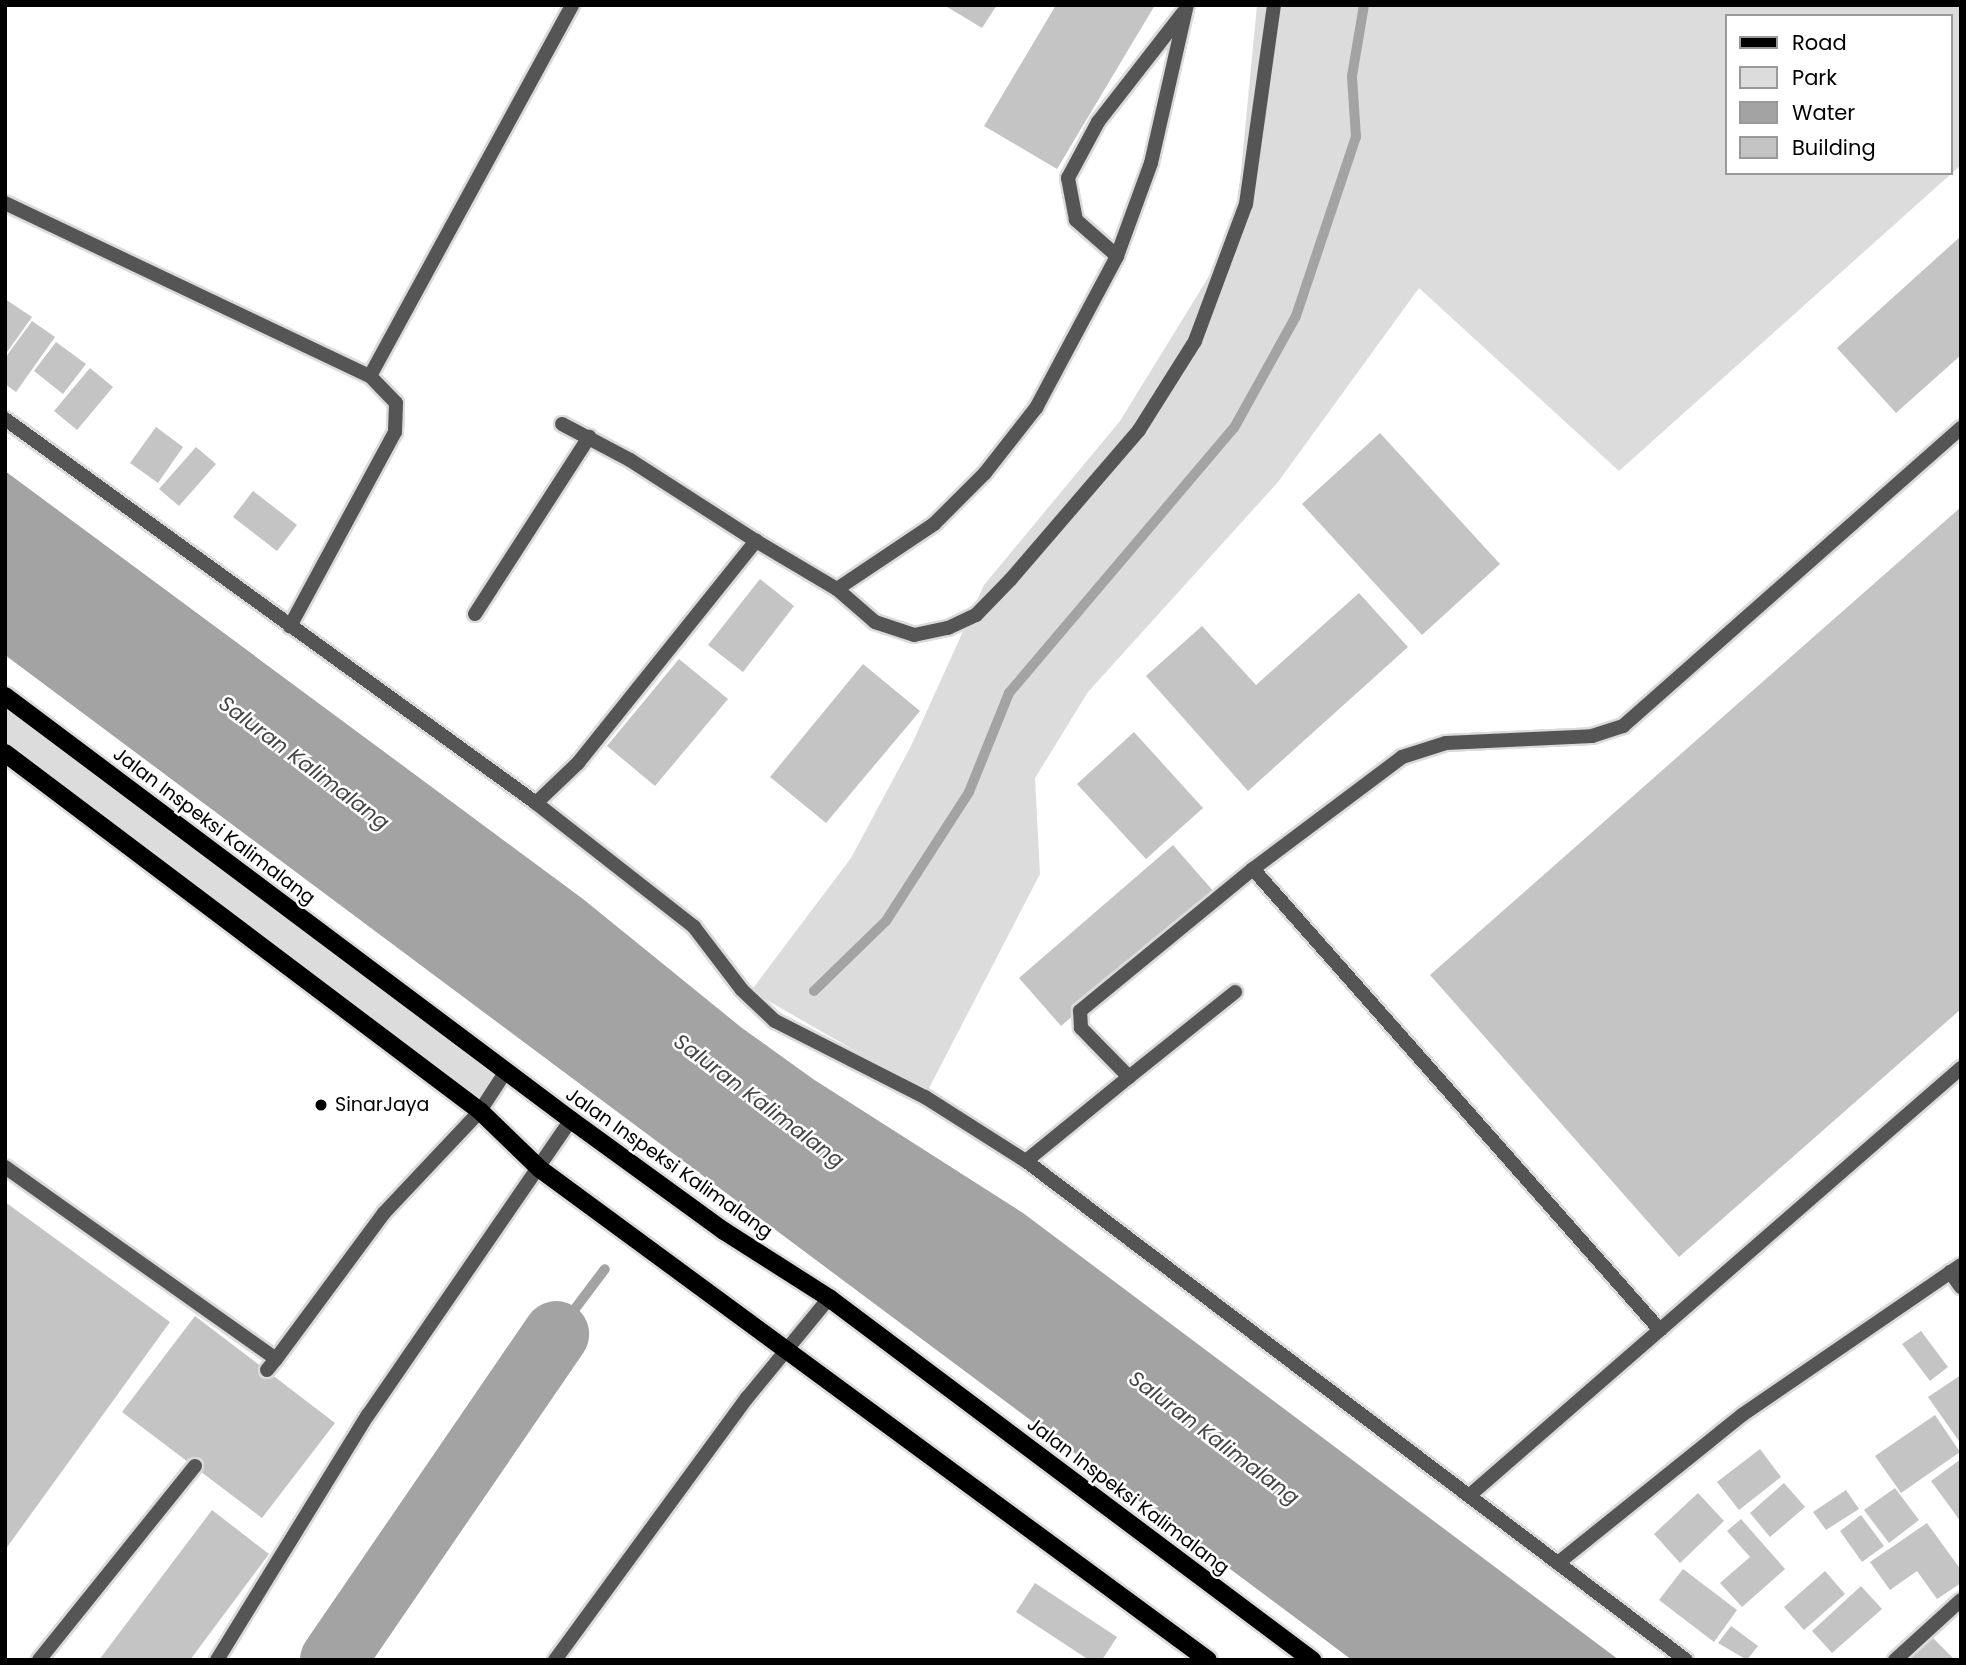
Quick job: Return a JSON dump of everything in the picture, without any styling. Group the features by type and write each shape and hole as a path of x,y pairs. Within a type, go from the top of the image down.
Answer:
{"main road":[{"name":"Jalan Inspeksi Kalimalang","path":"8,705 724,1231 829,1298 1312,1660"},
{"path":"5,753 480,1111 540,1169 591,1204 685,1276 788,1347 1208,1660"}],"street":[{"path":"370,376 572,5"},
{"path":"562,424 589,436 837,589 874,622 914,635 948,628 976,615 1139,430 1195,341 1246,204 1274,5"},
{"path":"837,589 933,524 985,473 1036,408 1117,256 1151,163 1186,7"},
{"path":"1117,256 1076,220 1068,178 1098,122 1186,7"},
{"path":"5,203 370,376 396,402 395,432 290,626"},
{"path":"5,419 536,803 694,927 742,990 775,1021 925,1097 1026,1161 1686,1660"},
{"path":"1129,1077 1081,1028 1080,1011 1253,869 1402,757 1446,743 1592,736 1622,726 1961,428"},
{"path":"475,614 589,436"},
{"path":"536,803 578,763 756,541"},
{"path":"1253,869 1660,1331"},
{"path":"1026,1161 1235,992"},
{"path":"1470,1495 1961,1068"},
{"path":"5,1167 272,1364 384,1213 480,1111 506,1071"},
{"path":"217,1660 368,1415 540,1169 571,1120"},
{"path":"1558,1563 1742,1415 1955,1268 1961,1287"},
{"path":"555,1660 788,1347 829,1298"},
{"path":"40,1660 195,1466"},
{"path":"1895,1660 1961,1600"}],"green space":[{"path":"1257,5 1961,5 1961,165 1952,173 1952,14 1724,14 1724,175 1950,175 1619,471 1419,288 1278,482 1088,692 1035,778 1040,874 927,1092 751,991 851,858 911,746 984,585 1120,421 1235,234"},
{"path":"5,696 506,1071 480,1111 5,753"}],"water":[{"name":"Saluran Kalimalang","path":"5,471 583,899 742,1028 813,1079 1023,1213 1619,1660 1352,1660 5,655"}],"building":[{"path":"944,5 997,5 982,28"},
{"path":"1056,5 1155,5 1057,169 984,126"},
{"path":"1961,236 1961,355 1896,413 1837,348"},
{"path":"5,299 32,317 5,355"},
{"path":"32,321 55,337 16,392 5,384 5,358"},
{"path":"56,342 86,364 63,394 34,371"},
{"path":"90,368 113,387 77,430 54,411"},
{"path":"156,427 183,447 158,483 130,463"},
{"path":"1380,433 1500,564 1422,635 1302,504"},
{"path":"196,447 216,464 179,506 159,489"},
{"path":"253,491 297,525 277,551 233,517"},
{"path":"1961,507 1961,1009 1679,1257 1430,975"},
{"path":"760,579 794,606 743,672 708,645"},
{"path":"1359,593 1408,647 1248,791 1146,676 1202,626 1256,685"},
{"path":"679,659 728,699 655,786 607,746"},
{"path":"863,664 920,711 826,823 770,777"},
{"path":"1134,732 1203,808 1146,859 1077,784"},
{"path":"1173,845 1215,893 1061,1026 1019,978"},
{"path":"5,1202 170,1322 5,1550"},
{"path":"195,1316 335,1423 262,1518 122,1412"},
{"path":"1921,1331 1948,1367 1930,1381 1902,1344"},
{"path":"1961,1375 1961,1444 1928,1397"},
{"path":"1935,1415 1960,1452 1901,1493 1875,1456"},
{"path":"1760,1449 1781,1477 1739,1510 1717,1482"},
{"path":"1961,1459 1961,1522 1931,1481"},
{"path":"1784,1483 1805,1507 1770,1537 1750,1513"},
{"path":"1895,1488 1919,1520 1889,1543 1864,1510"},
{"path":"1846,1490 1859,1509 1826,1530 1813,1512"},
{"path":"1698,1493 1724,1521 1680,1563 1654,1534"},
{"path":"212,1510 269,1554 190,1660 99,1660"},
{"path":"1861,1515 1884,1546 1862,1562 1840,1531"},
{"path":"1741,1519 1785,1569 1742,1607 1720,1583 1750,1557 1727,1531"},
{"path":"1927,1523 1961,1570 1961,1583 1937,1599 1917,1571 1890,1590 1870,1562"},
{"path":"1683,1569 1737,1610 1714,1642 1659,1600"},
{"path":"1825,1571 1845,1594 1804,1630 1784,1607"},
{"path":"1035,1583 1117,1637 1102,1660 1089,1660 1016,1612"},
{"path":"1861,1586 1882,1609 1832,1653 1812,1631"},
{"path":"1731,1626 1758,1646 1747,1660 1718,1643"},
{"path":"1928,1633 1955,1660 1901,1660"}],"waterway":[{"path":"814,991 886,921 969,792 1009,693 1234,428 1296,316 1356,137 1352,76 1364,5"},
{"path":"556,1334 605,1269"},
{"path":"333,1660 556,1334"}],"place":[{"name":"SinarJaya","path":"321,1105"}]}
